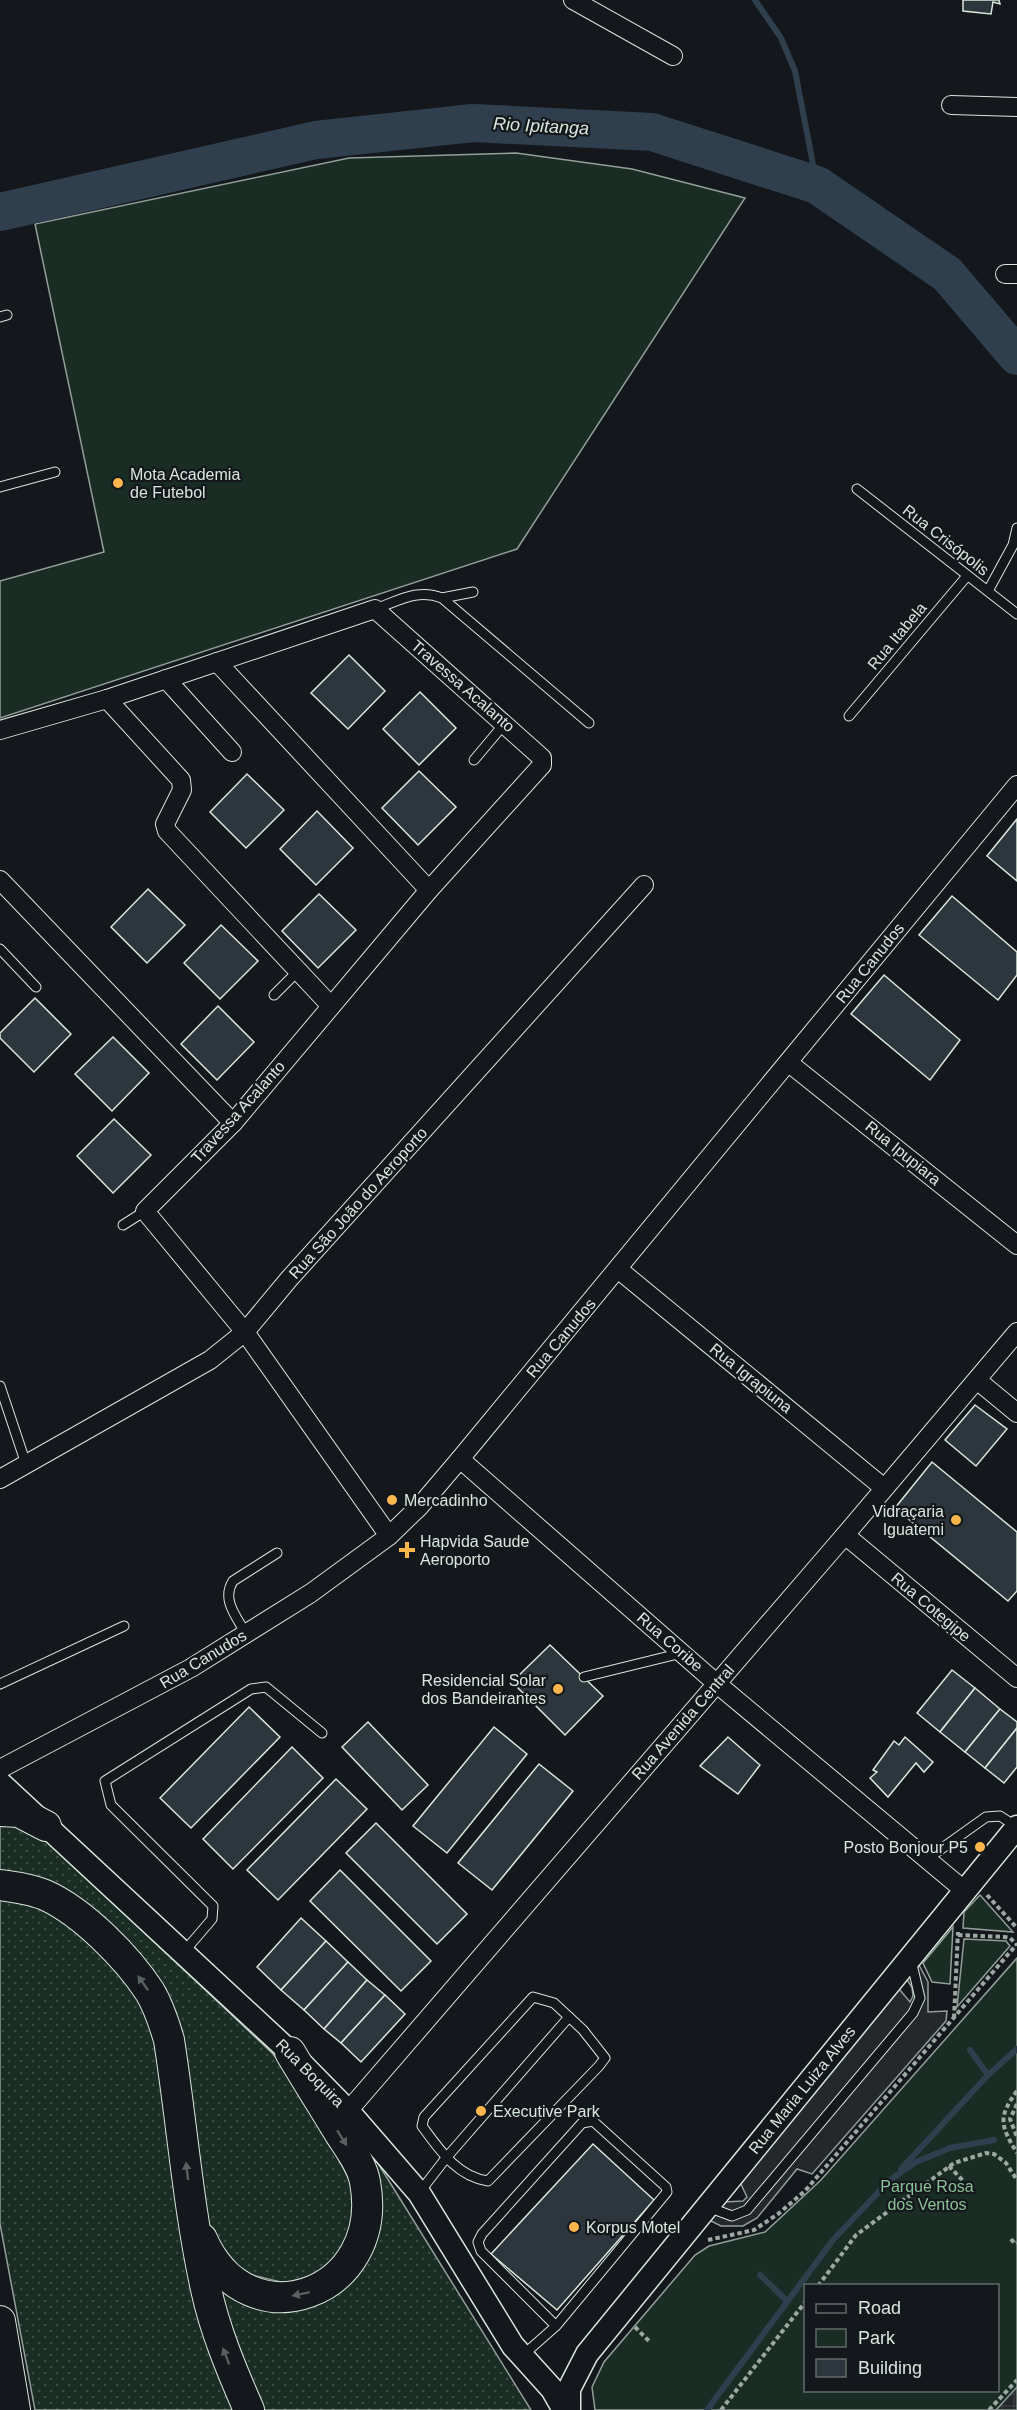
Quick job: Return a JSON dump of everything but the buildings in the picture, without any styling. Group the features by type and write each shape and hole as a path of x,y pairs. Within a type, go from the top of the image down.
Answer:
{"highway":[{"path":"0,1811 19,1812 46,1826"},
{"path":"0,1885 44,1895 77,1915 118,1953 150,1992 169,2040 192,2216 206,2291 224,2352 249,2410"},
{"path":"192,2216 207,2250 216,2263 238,2285 254,2293 285,2297 316,2291 344,2269 354,2256 367,2224 368,2199 364,2178 355,2158 290,2052"},
{"path":"0,2321 15,2410"}],"street":[{"path":"573,0 674,56"},
{"path":"951,105 1017,107"},
{"path":"0,730 107,699 375,609"},
{"name":"Travessa Acalanto","path":"146,1211 233,1123 429,890 542,765 542,758 505,723 375,609"},
{"path":"217,662 429,890"},
{"path":"166,679 232,752"},
{"path":"107,699 181,780 182,790 165,824 167,831 331,1005"},
{"name":"Rua Canudos","path":"0,1769 191,1668 311,1593 389,1536 420,1506 460,1459 1017,785"},
{"path":"0,880 233,1123"},
{"name":"Rua São João do Aeroporto","path":"0,1479 210,1360 245,1332 289,1279 644,885"},
{"name":"Rua Ipupiara","path":"789,1063 1017,1245"},
{"path":"146,1211 245,1332 389,1536"},
{"name":"Rua Igrapiuna","path":"618,1269 884,1488"},
{"name":"Rua Avenida Central","path":"348,2111 1017,1332"},
{"path":"977,1380 1017,1413"},
{"name":"Rua Coribe","path":"460,1459 716,1683 927,1859 973,1889"},
{"name":"Rua Cotegipe","path":"845,1535 1017,1678"},
{"name":"Rua Boquira","path":"0,1783 290,2052 348,2111 419,2193 525,2360 552,2389 564,2410"},
{"name":"Rua Maria Luiza Alves","path":"568,2410 569,2389 587,2354 911,1957 973,1889 1017,1827"},
{"name":"Rua Maria Luiza Alves","path":"525,2360 552,2373 566,2369 587,2354"}],"lane":[{"path":"0,487 55,472"},
{"name":"Rua Crisópolis","path":"857,489 1017,614"},
{"path":"988,591 1013,545 1017,528"},
{"name":"Rua Itabela","path":"849,716 967,576"},
{"path":"442,598 472,592"},
{"path":"375,609 419,593 429,593 442,598 589,723"},
{"path":"474,760 505,723"},
{"path":"0,949 36,987"},
{"path":"274,995 298,971"},
{"path":"123,1225 146,1211"},
{"path":"0,1386 26,1464"},
{"path":"246,1634 228,1601 230,1587 233,1581 277,1553"},
{"path":"0,1684 124,1626"},
{"path":"584,1677 682,1653"},
{"path":"183,1953 212,1919 213,1906 111,1805 105,1781 251,1689 266,1687 322,1733"},
{"path":"927,1859 986,1817 1000,1816 1017,1827"},
{"path":"707,2207 732,2216 747,2210 913,2013 920,1998 911,1957"},
{"path":"533,1997 554,2003 583,2030 604,2058 599,2066 488,2181 476,2179 446,2158 422,2126 424,2117 533,1997"},
{"path":"419,2193 446,2158 569,2017"},
{"path":"525,2360 556,2326 667,2192 666,2187 593,2121 582,2123 482,2234 478,2242 481,2251 556,2326"}],"path":[{"path":"973,1889 1017,1928"},
{"path":"958,1935 1005,1937 1010,1938 1017,1945"},
{"path":"1017,2091 1005,2108 1003,2120 1004,2130 1017,2152"},
{"path":"1017,2104 1010,2119 1017,2138"},
{"path":"819,2284 856,2235 949,2166 962,2159 986,2153 994,2154 1006,2163 1017,2180"},
{"path":"949,2166 964,2182"},
{"path":"1011,2240 1017,2243"},
{"path":"721,2410 804,2304"},
{"path":"989,2410 1017,2380"}],"green space":[{"path":"516,153 632,169 745,198 517,549 0,718 0,581 104,552 35,224 349,158"},
{"path":"0,1821 39,1833 272,2053 320,2112 354,2185 355,2214 347,2242 322,2273 285,2283 252,2275 238,2266 213,2235 206,2214 167,1997 0,1872"},
{"path":"980,1895 1013,1932 963,1928 964,1912"},
{"path":"0,1897 40,1908 77,1930 123,1976 146,2012 156,2034 237,2410 35,2410 0,2224"},
{"path":"953,1927 950,1984 932,1982 923,1963"},
{"path":"964,1939 1006,1941 1010,1946 957,2007"},
{"name":"Parque Rosa dos Ventos","path":"1017,1958 1017,2410 595,2410 592,2387 604,2362 695,2255 709,2246 765,2232 821,2180"},
{"path":"376,2160 531,2410 262,2410 218,2288 345,2282 368,2165"}],"shaded area":[{"path":"919,1965 928,1982 928,2012 947,2011 946,2021 812,2174 797,2169 757,2218 743,2226 721,2226 709,2220 724,2202 743,2201 747,2197 740,2182 899,1989 910,2002 913,1996 912,1988 907,1979"},
{"path":"1017,2387 1017,2410 996,2410"}],"waterway":[{"path":"755,0 781,38 795,71 817,185"},
{"name":"Rio Ipitanga","path":"0,212 316,140 473,123 652,132 817,185 947,274 1017,356"},
{"path":"901,2169 988,2075 1017,2049"},
{"path":"970,2050 988,2075"},
{"path":"707,2410 833,2240 890,2180 916,2162 950,2148 994,2140"},
{"path":"760,2275 787,2301"}],"place":[{"name":"Mota Academia de Futebol","path":"118,483"},
{"name":"Mercadinho","path":"392,1500"},
{"name":"Vidraçaria Iguatemi","path":"956,1520"},
{"name":"Hapvida Saude Aeroporto","path":"407,1550"},
{"name":"Residencial Solar dos Bandeirantes","path":"558,1689"},
{"name":"Posto Bonjour P5","path":"980,1847"},
{"name":"Executive Park","path":"481,2111"},
{"name":"Korpus Motel","path":"574,2227"}]}
